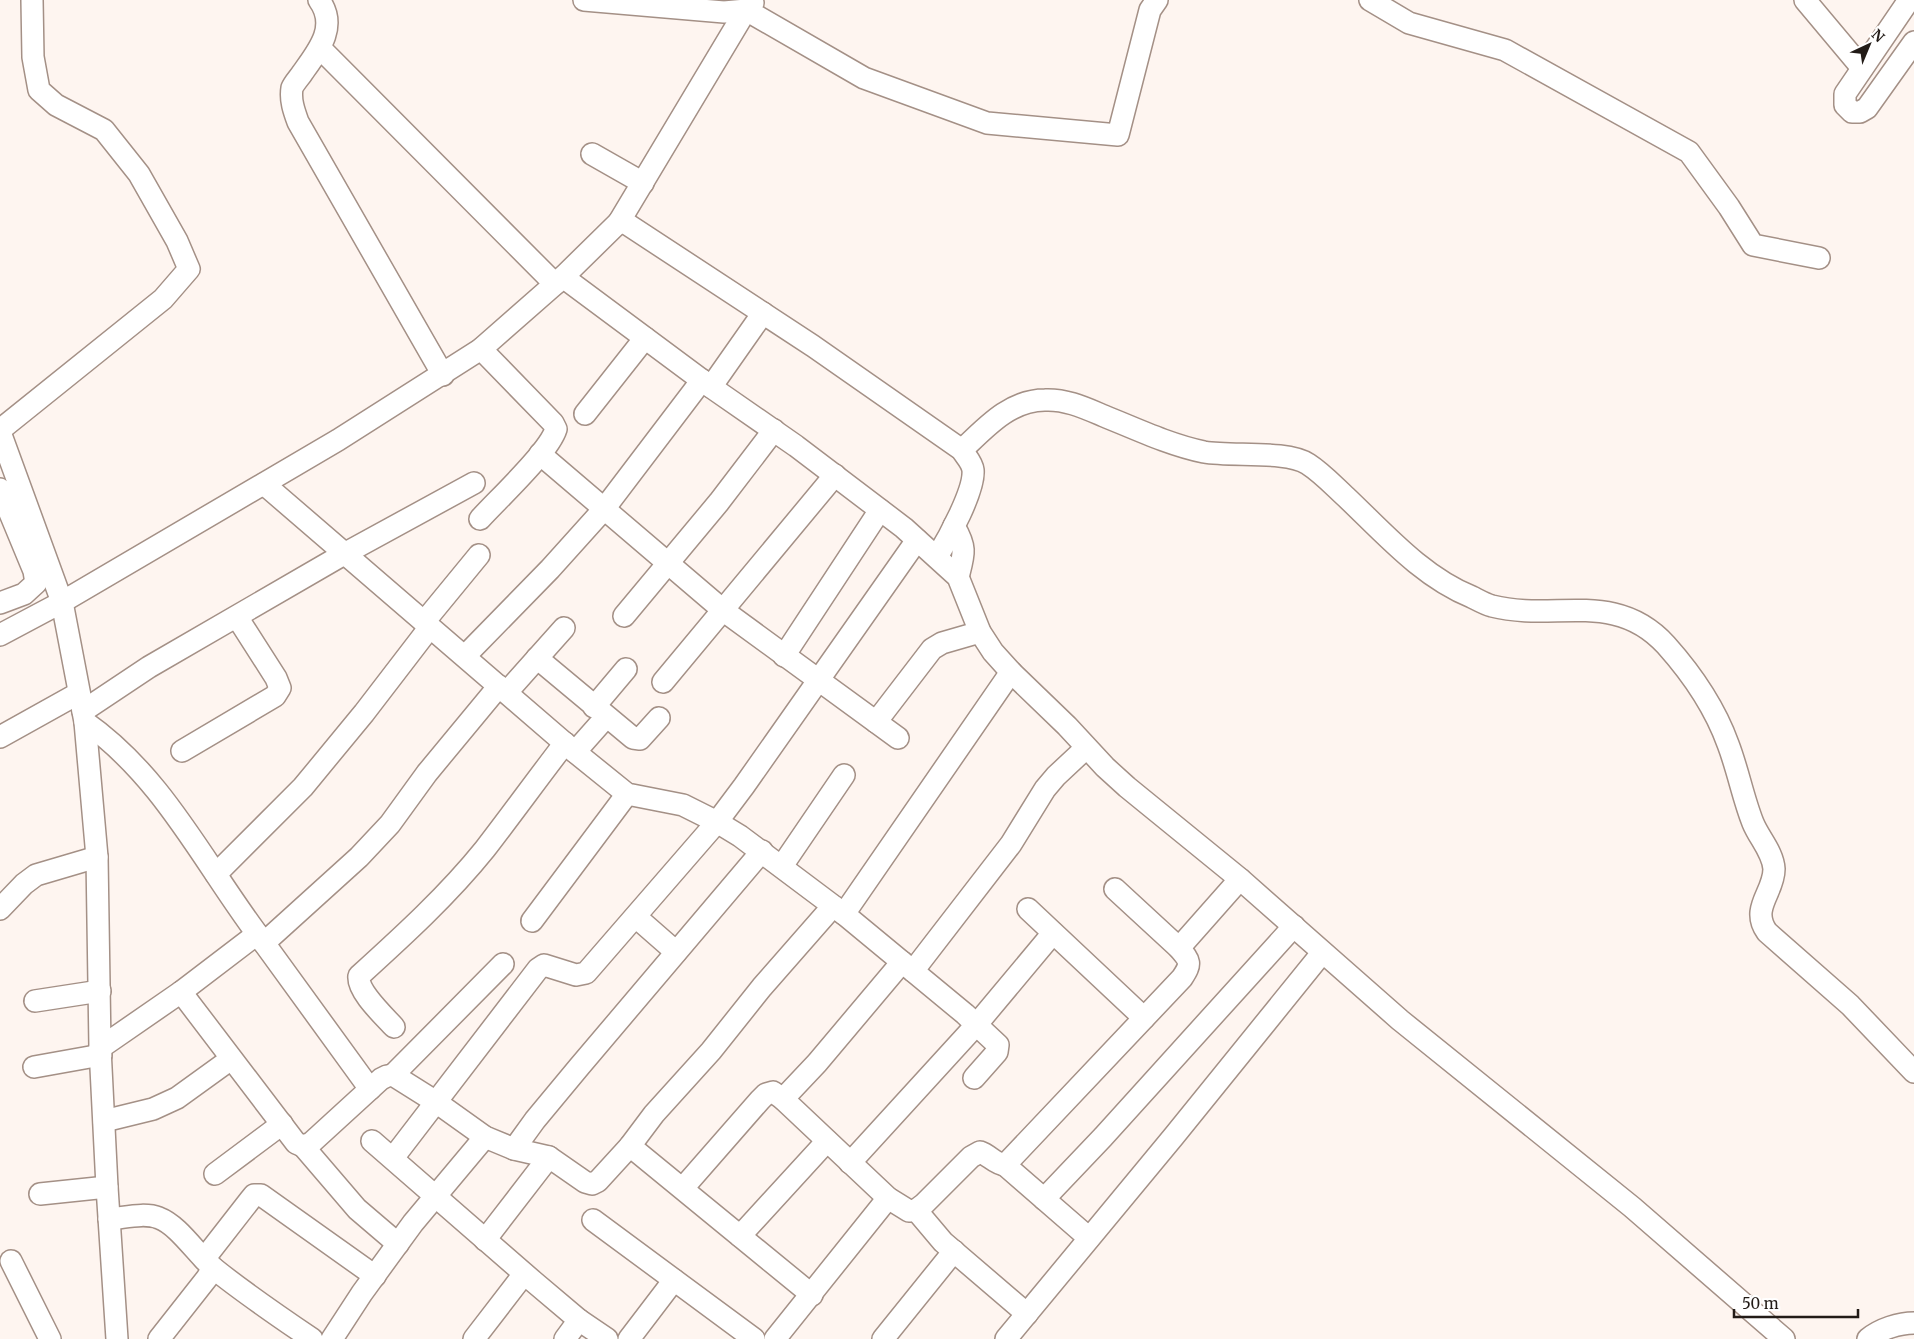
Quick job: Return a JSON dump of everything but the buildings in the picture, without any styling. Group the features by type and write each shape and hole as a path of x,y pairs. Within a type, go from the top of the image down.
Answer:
{"street":[{"path":"32,0 33,57 39,90 56,105 104,130 139,174 177,241 189,269 163,299 0,431 62,602 82,709 97,857 100,1051 107,1188 118,1339"},
{"path":"319,0 326,9 328,27 320,48 292,86 292,103 298,122 443,374"},
{"path":"584,0 724,12 750,5 864,78 987,123 1118,135 1150,10 1156,0"},
{"path":"1370,0 1396,6 1409,22 1505,50 1689,152 1753,244 1818,258"},
{"path":"1804,0 1862,68"},
{"path":"1909,0 1845,94 1845,105 1852,112 1860,112 1867,108 1914,42"},
{"path":"0,635 62,602 264,484 481,349 559,281 619,222 750,5"},
{"path":"320,48 559,281 645,338 774,430 880,510 937,557 958,577 980,632 993,652 1067,726 1086,748 1128,788 1240,879 1400,1020 1632,1207 1784,1339"},
{"path":"592,154 643,182"},
{"path":"619,222 628,224 763,313 962,450 972,463 973,473 969,491 954,526 937,557"},
{"path":"465,656 550,569 604,510 763,313"},
{"path":"585,414 645,338"},
{"path":"480,519 540,454 554,436 556,429 553,423 481,349"},
{"path":"962,450 1004,412 1024,403 1044,400 1070,402 1157,437 1202,452 1296,458 1308,464 1327,480 1433,577 1458,592 1492,606 1518,609 1603,611 1629,618 1650,629 1667,646 1701,691 1727,741 1747,807 1755,827 1770,854 1774,868 1772,880 1760,914 1761,923 1767,932 1850,1005 1914,1072"},
{"path":"624,616 719,502 774,430"},
{"path":"540,454 724,611 898,738"},
{"path":"663,682 724,611 835,475"},
{"path":"0,738 82,709 149,666 344,554 474,483"},
{"path":"264,484 627,794 683,805 717,822 762,851 839,910 977,1024 998,1045 997,1052 974,1078"},
{"path":"0,489 34,571 36,584 24,594 0,603"},
{"path":"784,656 880,510"},
{"path":"954,526 962,540 964,549 958,577"},
{"path":"393,1158 538,969 544,966 576,975 586,973 717,822 820,681 917,540"},
{"path":"216,874 308,781 358,720 478,555"},
{"path":"182,751 275,696 280,688 276,678 237,617"},
{"path":"34,1067 100,1051 180,992 261,939 359,857 390,824 427,773 503,689 537,658 564,628"},
{"path":"876,722 932,649 942,643 980,632"},
{"path":"537,658 633,738 640,739 645,736 659,718"},
{"path":"394,1027 362,990 358,982 359,976 412,927 484,849 600,712 626,669"},
{"path":"303,1146 311,1143 381,1079 393,1076 436,1102 485,1137 514,1149 549,1157 585,1182 592,1184 598,1181 630,1146 654,1114 711,1052 762,988 839,910 1011,672"},
{"path":"82,709 165,800 261,939 370,1089"},
{"path":"783,1099 908,967 1011,844 1045,789 1086,748"},
{"path":"782,866 844,775"},
{"path":"532,922 627,794"},
{"path":"514,1149 535,1120 579,1067 762,851"},
{"path":"0,909 24,884 36,875 97,857"},
{"path":"1180,948 1240,879"},
{"path":"1005,1165 1182,978 1188,968 1188,959 1180,948 1115,889"},
{"path":"1028,910 1144,1018"},
{"path":"636,917 676,952"},
{"path":"1044,1199 1103,1137 1294,926"},
{"path":"850,1163 977,1024 1053,933"},
{"path":"1006,1339 1322,952"},
{"path":"393,1076 503,964"},
{"path":"35,1001 100,991"},
{"path":"180,992 296,1143 303,1146 357,1209 398,1244"},
{"path":"104,1121 153,1109 177,1098 231,1059"},
{"path":"682,1188 766,1094 773,1092 783,1099 888,1198 909,1211 916,1210 971,1157 980,1152 998,1164 1005,1165 1089,1238"},
{"path":"215,1174 282,1124"},
{"path":"332,1339 398,1244 485,1137"},
{"path":"372,1141 524,1274 579,1320 607,1339"},
{"path":"740,1236 827,1141"},
{"path":"630,1146 812,1294"},
{"path":"485,1240 549,1157"},
{"path":"40,1194 107,1188"},
{"path":"207,1262 250,1200 254,1195 260,1195 375,1276"},
{"path":"775,1339 888,1198"},
{"path":"916,1210 930,1228 954,1251 1027,1314"},
{"path":"109,1219 157,1217 167,1222 213,1268 159,1339"},
{"path":"593,1220 754,1339"},
{"path":"883,1339 954,1251"},
{"path":"11,1261 50,1339"},
{"path":"207,1262 241,1291 312,1339"},
{"path":"474,1339 524,1274"},
{"path":"629,1339 674,1280"},
{"path":"565,1339 579,1320"},
{"path":"1868,1339 1888,1328 1906,1322 1914,1322"}]}
